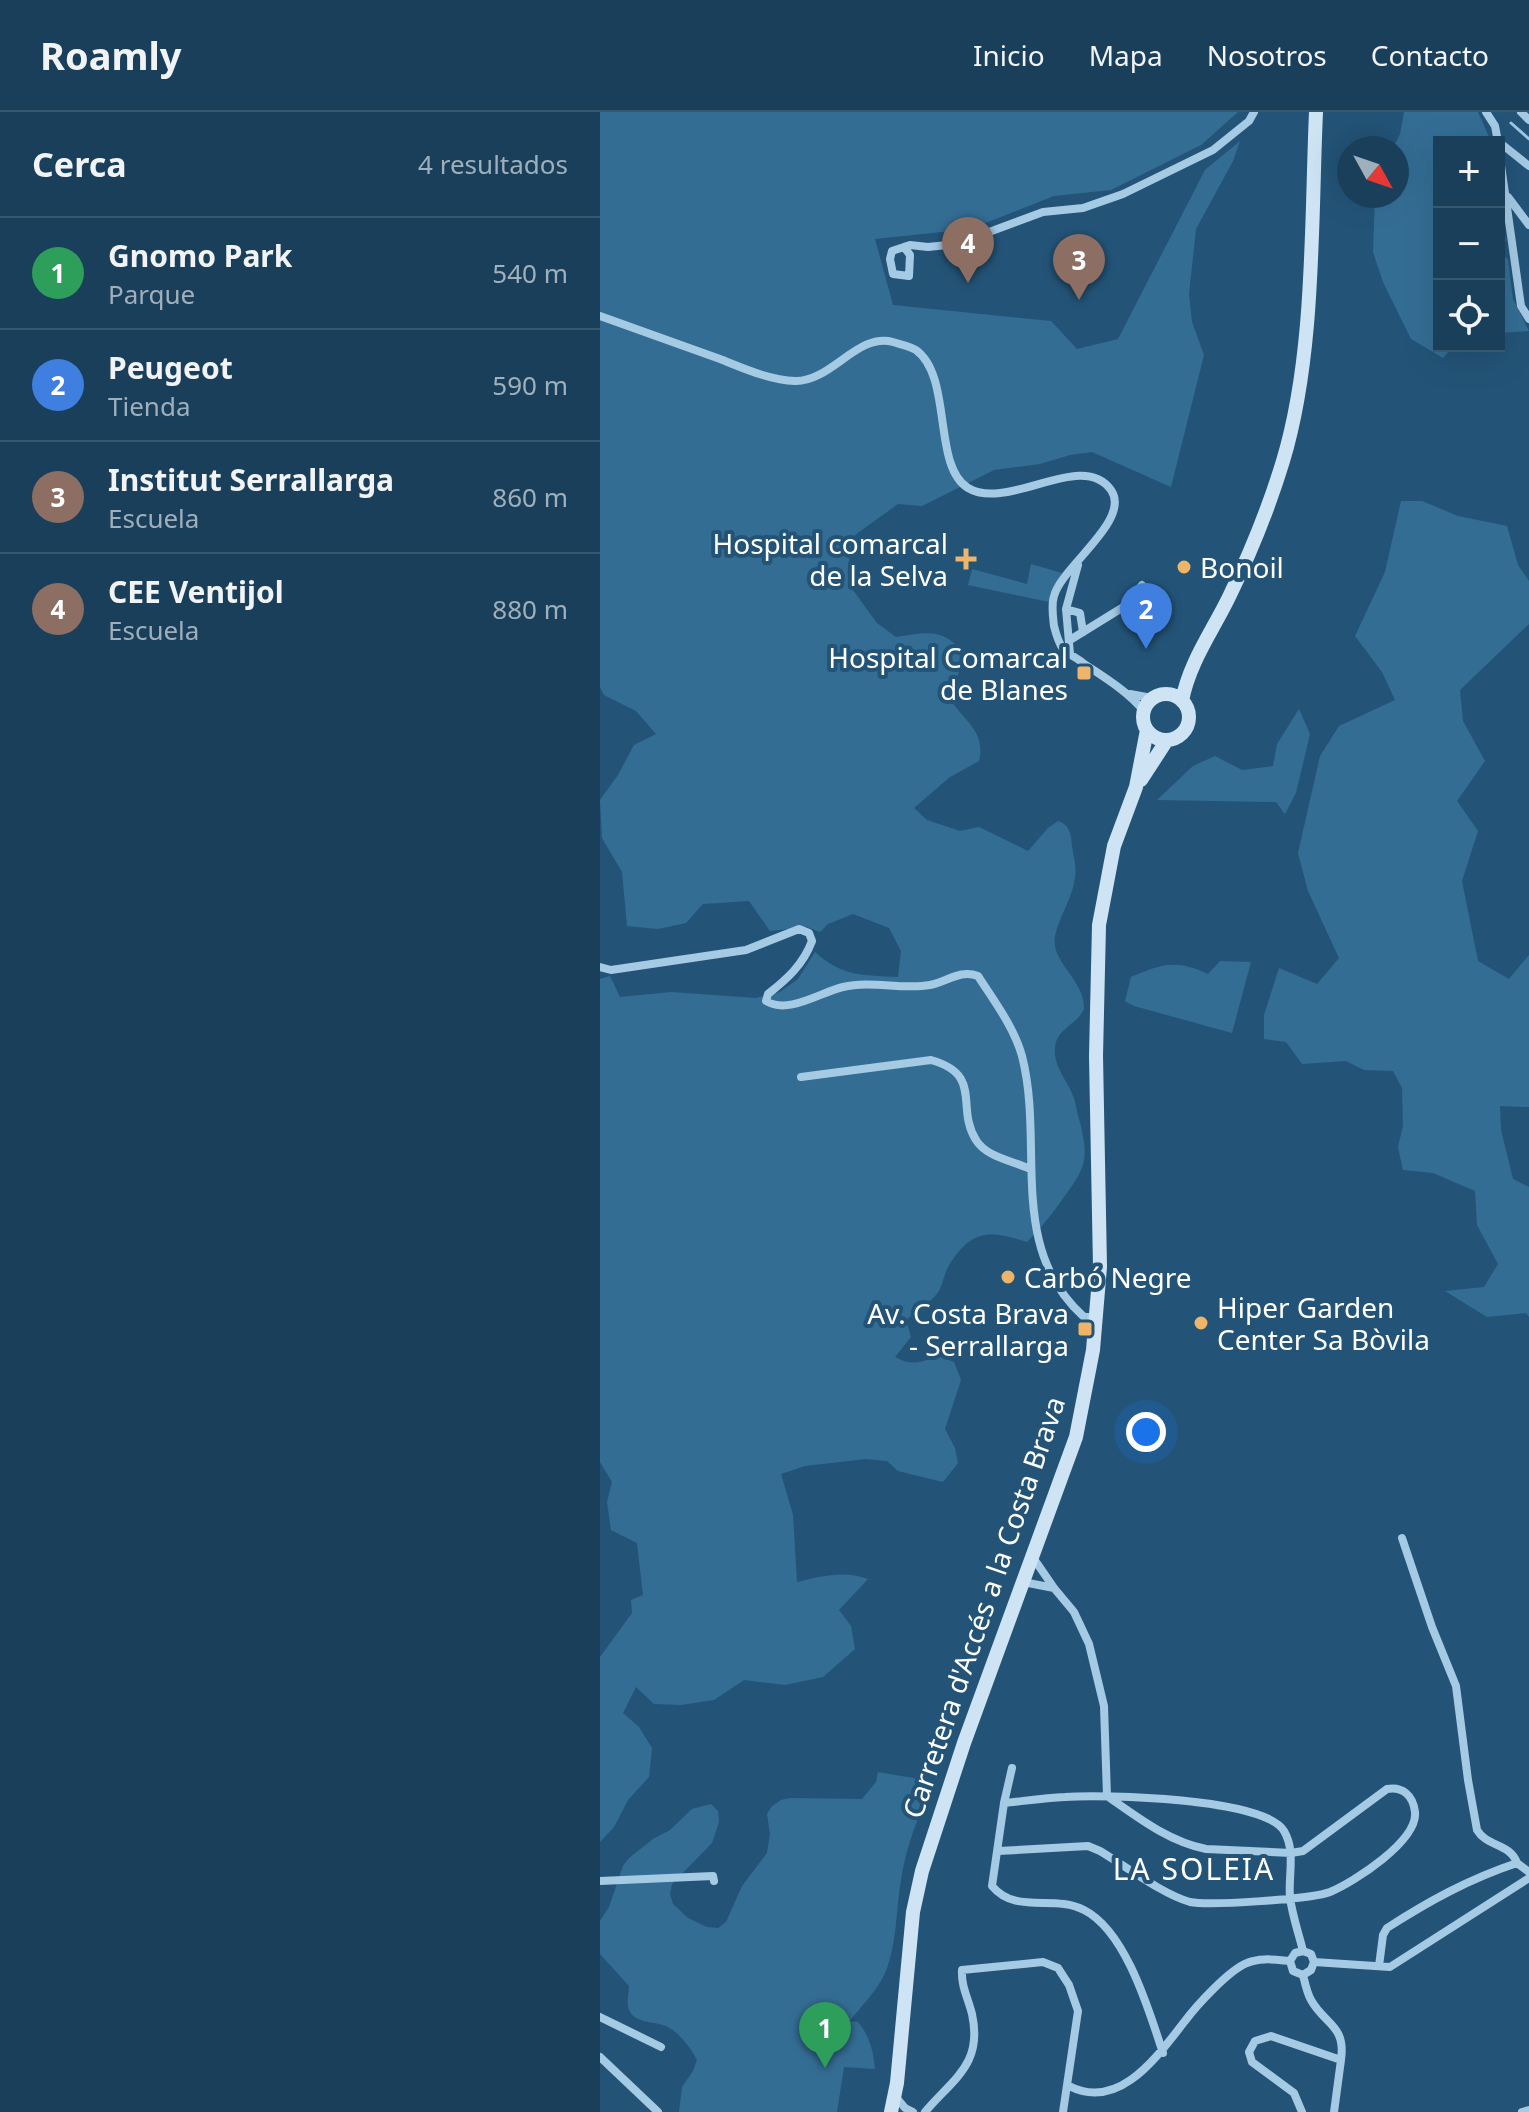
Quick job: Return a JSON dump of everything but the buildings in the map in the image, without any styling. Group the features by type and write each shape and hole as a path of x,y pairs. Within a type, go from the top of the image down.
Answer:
{"main road":[{"path":"1191,668 1154,701 1143,722 1154,737 1167,740 1179,736 1188,723 1188,712 1182,701 1191,668 1229,597 1260,524 1296,413 1304,349 1316,112"},
{"path":"1154,701 1182,701"},
{"name":"Carretera d'Accés a la Costa Brava","path":"891,2112 913,1912 922,1871 949,1786 1076,1437 1097,1317 1100,1256 1096,988 1099,925 1114,846 1136,787 1147,730"},
{"name":"Carretera d'Accés a la Costa Brava","path":"1136,787 1167,740"}],"street":[{"path":"1486,112 1495,126 1497,136"},
{"path":"1521,112 1529,120"},
{"path":"904,247 957,244 1043,212 1083,208 1123,194 1213,150 1254,114"},
{"path":"1505,147 1529,166"},
{"path":"1505,189 1521,306 1529,319"},
{"path":"1506,195 1529,225"},
{"path":"600,316 763,375 797,381 827,372 859,347 889,340 916,350 934,375 954,475 969,488 992,495 1085,474 1111,489 1115,510 1080,559 1063,576 1054,596 1056,636 1063,649 1129,694 1154,701"},
{"path":"1070,654 1066,609 1080,559"},
{"path":"1056,636 1070,640 1125,606 1142,585"},
{"path":"1066,609 1080,613 1083,632"},
{"path":"1129,694 1154,701"},
{"path":"600,967 611,970 746,950 799,929 809,933 812,941 807,955 790,977 768,994 766,1001 772,1005 792,1004 846,986 930,985 957,975 971,973 978,976 1017,1037 1023,1060 1030,1104 1030,1169 1036,1231 1049,1274 1066,1301 1084,1317 1097,1317"},
{"path":"801,1077 931,1060 945,1064 958,1073 976,1142 991,1153 1030,1169"},
{"path":"1402,1538 1456,1686 1477,1830 1481,1837 1510,1850 1517,1863 1529,1872"},
{"path":"1032,1556 1074,1612 1089,1644 1104,1706 1107,1796"},
{"path":"1023,1582 1054,1588"},
{"path":"1012,1768 992,1886 1000,1896 1016,1902 1066,1904 1084,1910 1104,1926 1135,1972 1163,2053"},
{"path":"998,1851 1088,1846 1179,1898 1194,1903 1290,1899 1328,1893 1368,1870 1413,1828 1415,1811 1407,1792 1397,1787 1387,1789 1303,1851 1291,1853 1192,1847 1149,1826 1107,1796"},
{"path":"1004,1803 1107,1796 1222,1805 1259,1815 1280,1826 1286,1833 1291,1853 1290,1899 1303,1951"},
{"path":"1379,1966 1383,1935 1387,1928 1437,1896 1517,1863"},
{"path":"600,1881 713,1876 714,1881"},
{"path":"1314,1962 1390,1967 1529,1878"},
{"path":"1303,1951 1311,1954 1314,1962 1311,1970 1303,1975 1293,1971 1290,1961 1295,1953 1303,1951"},
{"path":"1120,2098 1143,2080 1199,2002 1247,1963 1290,1961"},
{"path":"895,2096 905,2108 921,2111 965,2069 974,2051 976,2034 961,1982 962,1970 1043,1962 1058,1968 1069,1985 1078,2011 1063,2112"},
{"path":"1303,1975 1310,1999 1337,2028 1343,2047 1334,2112"},
{"path":"600,2017 661,2047"},
{"path":"1302,2112 1294,2093 1252,2062 1249,2052 1255,2041 1271,2036 1341,2060"},
{"path":"600,2057 658,2112"},
{"path":"1069,2086 1077,2094 1097,2103"},
{"path":"1522,2112 1529,2110"}],"shaded area":[{"path":"600,112 1238,112 1201,145 1111,190 1054,196 970,229 875,239 893,305 1051,321 1077,349 1118,339 1205,170 1240,141 1233,161 1196,229 1189,294 1192,322 1204,355 1171,487 1092,452 1070,455 1040,464 994,470 922,506 898,504 855,535 849,556 850,586 877,623 896,637 926,633 943,636 965,656 949,698 977,734 979,761 950,777 914,808 927,820 960,831 979,827 1028,851 1058,821 1069,830 1075,873 1072,892 1055,936 1055,945 1062,963 1079,989 1084,1009 1058,1037 1055,1055 1072,1092 1083,1134 1085,1156 1074,1182 1027,1242 991,1235 973,1239 948,1267 938,1293 906,1320 911,1337 895,1357 916,1362 937,1356 954,1362 961,1380 945,1429 955,1448 958,1463 943,1482 898,1471 887,1461 866,1459 805,1466 781,1474 793,1515 797,1582 841,1574 868,1579 839,1610 851,1626 855,1649 823,1677 785,1685 744,1680 714,1700 681,1705 654,1704 636,1687 623,1713 639,1727 652,1748 649,1777 628,1800 614,1827 600,1842 600,1657 632,1613 631,1600 643,1595 637,1543 611,1530 607,1502 612,1482 600,1462 600,979 610,976 620,997 671,992 756,998 780,992 798,979 815,952 844,970 863,975 898,977 901,951 889,928 853,914 828,924 820,932 807,927 770,931 749,901 703,904 686,923 658,929 627,926 622,872 602,838 600,800 634,745 656,734 636,711 604,695 600,687"},
{"path":"1404,112 1478,112 1489,136 1433,136 1433,352 1448,352 1443,358 1411,339 1383,282 1373,252 1375,208 1409,208 1409,136 1400,134"},
{"path":"1505,257 1508,259 1513,299 1529,331 1505,333"},
{"path":"1401,501 1422,501 1458,516 1507,526 1518,565 1529,581 1529,624 1460,690 1463,721 1485,761 1457,801 1478,831 1462,881 1478,961 1509,979 1529,955 1529,1107 1500,1106 1501,1130 1513,1179 1529,1187 1529,1317 1526,1313 1487,1317 1445,1291 1484,1287 1498,1264 1477,1225 1475,1191 1433,1173 1403,1170 1398,1147 1403,1126 1402,1088 1393,1071 1364,1070 1346,1061 1302,1064 1286,1042 1264,1039 1264,1015 1279,968 1317,984 1339,958 1308,891 1298,853 1320,756 1339,726 1395,700 1382,672 1355,636 1385,572"},
{"path":"1031,564 1062,573 1049,602 968,585 972,569 1027,584"},
{"path":"1299,709 1310,734 1296,793 1285,814 1276,802 1157,800 1193,766 1215,756 1242,770 1273,766 1277,744"},
{"path":"1220,961 1251,962 1232,1033 1125,1001 1131,977 1169,965 1187,966 1208,974"},
{"path":"878,1772 936,1782 906,1854 888,1965 877,1987 850,2021 858,2022 865,2033 875,2069 844,2067 837,2112 679,2112 682,2087 697,2060 671,2029 644,2021 630,2012 629,1986 600,1954 600,1921 609,1907 623,1866 692,1809 711,1804 718,1811 719,1822 712,1843 672,1884 670,1894 673,1904 688,1918 707,1927 718,1928 726,1922 742,1886 767,1853 770,1834 767,1814 772,1806 791,1798 862,1799 876,1782"}],"waterway":[{"path":"1511,123 1529,139"}],"place":[{"name":"CEE Ventijol","path":"968,283"},
{"name":"Institut Serrallarga","path":"1079,300"},
{"name":"Hospital comarcal de la Selva","path":"966,559"},
{"name":"Bonoil","path":"1184,567"},
{"name":"Peugeot","path":"1146,649"},
{"name":"Hospital Comarcal de Blanes","path":"1084,673"},
{"name":"Carbó Negre","path":"1008,1277"},
{"name":"Hiper Garden Center Sa Bòvila","path":"1201,1323"},
{"name":"Av. Costa Brava - Serrallarga","path":"1085,1329"},
{"name":"Gnomo Park","path":"825,2068"}],"district":[{"name":"LA SOLEIA","path":"1194,1868"}]}
